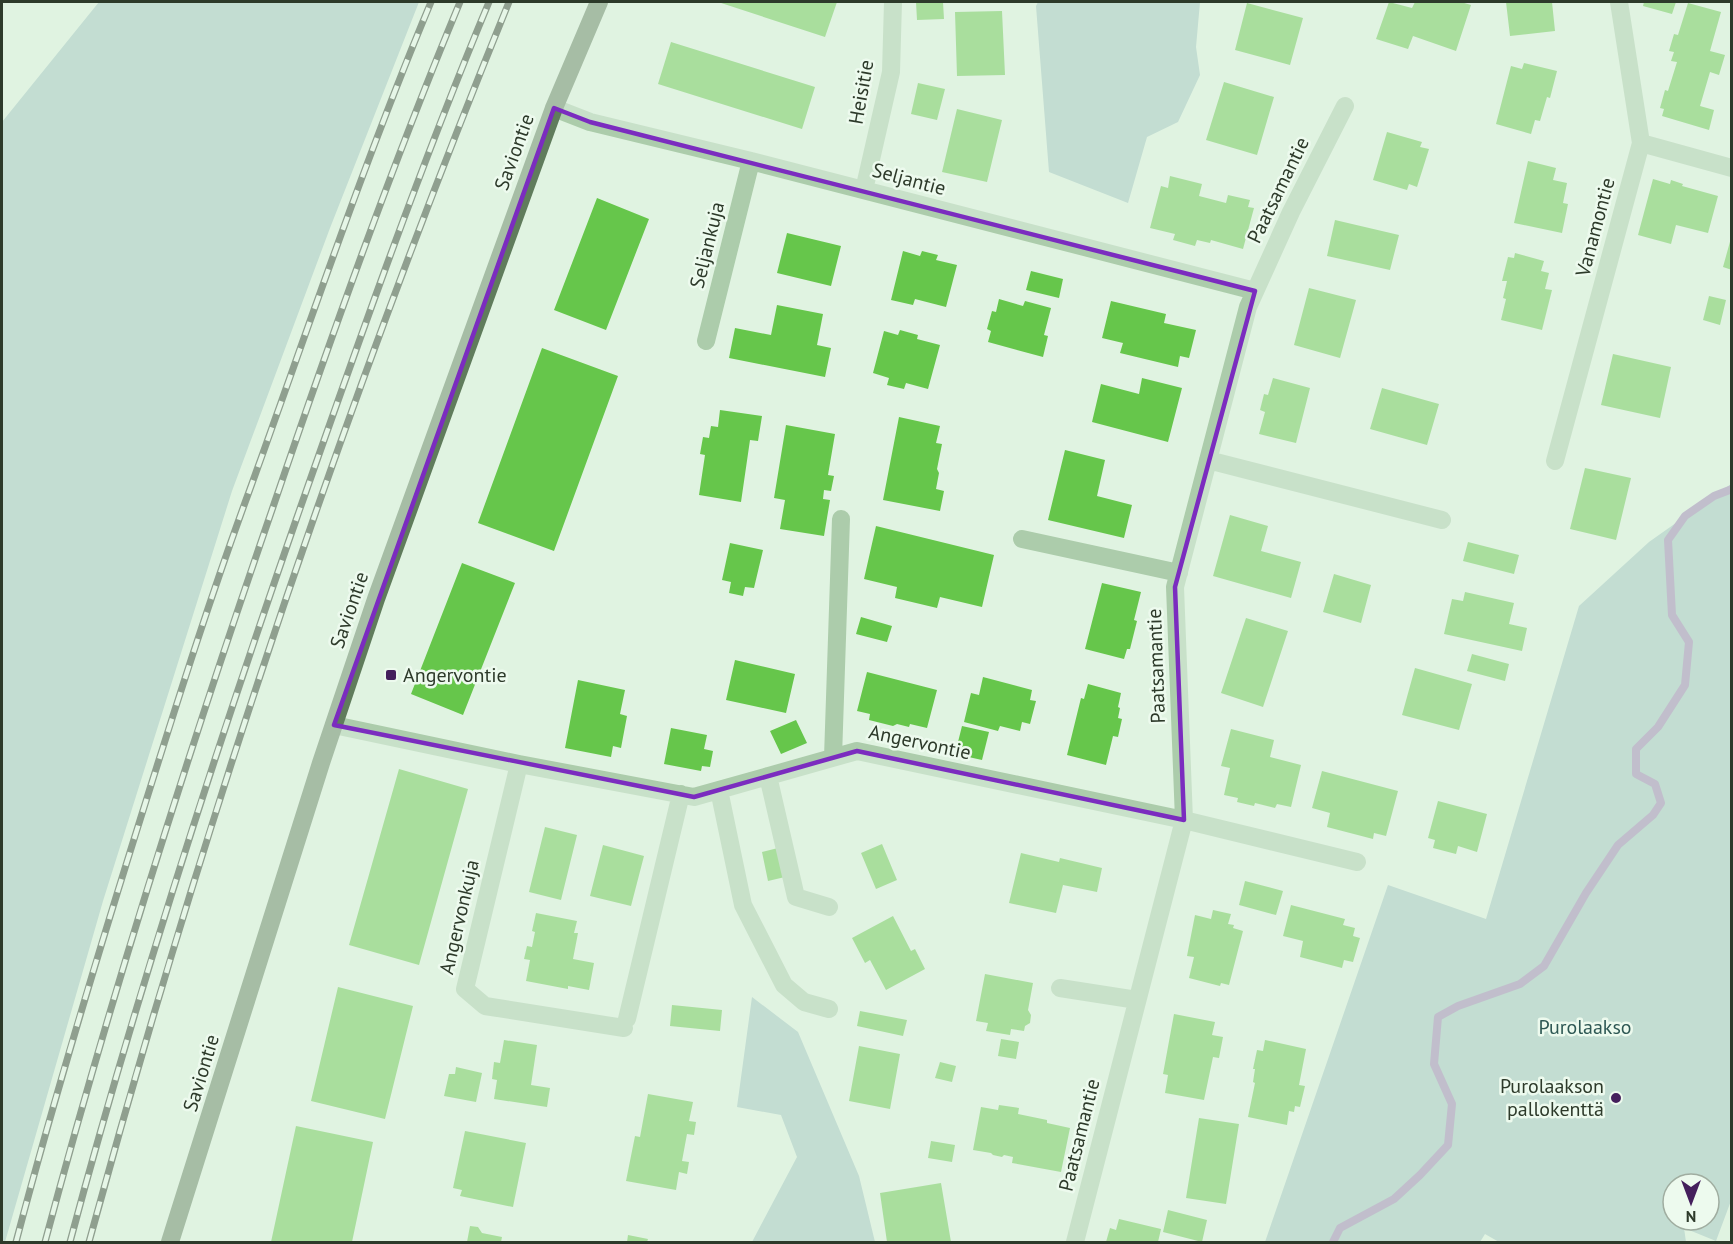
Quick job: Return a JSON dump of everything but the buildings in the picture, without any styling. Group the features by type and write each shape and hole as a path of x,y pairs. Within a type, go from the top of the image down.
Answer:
{"main road":[{"name":"Saviontie","path":"170,1242 376,599 554,108 599,2"}],"street":[{"name":"Heisitie","path":"864,190 891,72 893,2"},
{"name":"Vanamontie","path":"1555,461 1641,143 1619,2"},
{"name":"Paatsamantie","path":"1075,1242 1184,820 1175,587 1248,307 1290,212 1345,106"},
{"name":"Seljantie","path":"554,108 590,122 751,161 1255,291"},
{"path":"1641,143 1731,168"},
{"name":"Seljankuja","path":"706,341 751,161"},
{"path":"1208,460 1442,520"},
{"path":"833,757 841,519"},
{"path":"1022,539 1179,573"},
{"name":"Angervontie","path":"334,725 519,764 694,797 857,751 1184,820 1357,862"},
{"name":"Angervonkuja","path":"519,764 465,989 485,1006 626,1023 681,794"},
{"path":"768,776 796,897 829,907"},
{"path":"718,790 742,904 784,985 804,1002 829,1009"},
{"path":"1060,988 1137,1000"}],"highlighted area":[{"path":"554,108 590,122 1255,291 1175,587 1184,820 857,751 694,797 334,725"}],"green space":[{"path":"99,2 419,2 330,228 232,491 103,901 5,1242 2,1242 2,122"},
{"path":"1038,2 1200,2 1196,47 1200,75 1178,122 1147,137 1128,203 1049,172 1036,6"},
{"name":"Purolaakso","path":"1731,484 1732,1198 1721,1228 1721,1172 1661,1172 1661,1232 1685,1232 1686,1242 1499,1242 1485,1234 1480,1242 1265,1242 1388,885 1486,919 1579,606 1649,542"},
{"path":"752,997 798,1032 859,1176 875,1242 752,1242 797,1157 781,1115 737,1107"},
{"name":"Purolaakso","path":"1694,1232 1719,1232 1716,1241"}],"waterway":[{"path":"1333,1242 1340,1228 1394,1199 1448,1145 1452,1104 1434,1064 1438,1017 1458,1006 1520,984 1544,966 1586,893 1618,845 1653,815 1661,803 1655,784 1636,774 1636,749 1658,727 1685,685 1689,642 1672,615 1668,540 1685,516 1714,496 1732,489"}],"railway":[{"path":"16,1242 95,966 209,605 360,183 431,2"},
{"path":"45,1242 124,965 181,781 242,598 362,253 460,2"},
{"path":"70,1242 148,970 235,699 389,260 437,130 489,2"},
{"path":"89,1242 180,927 280,616 390,307 509,2"}],"place":[{"name":"Angervontie","path":"391,675"},
{"name":"Purolaakson pallokenttä","path":"1616,1098"}]}
